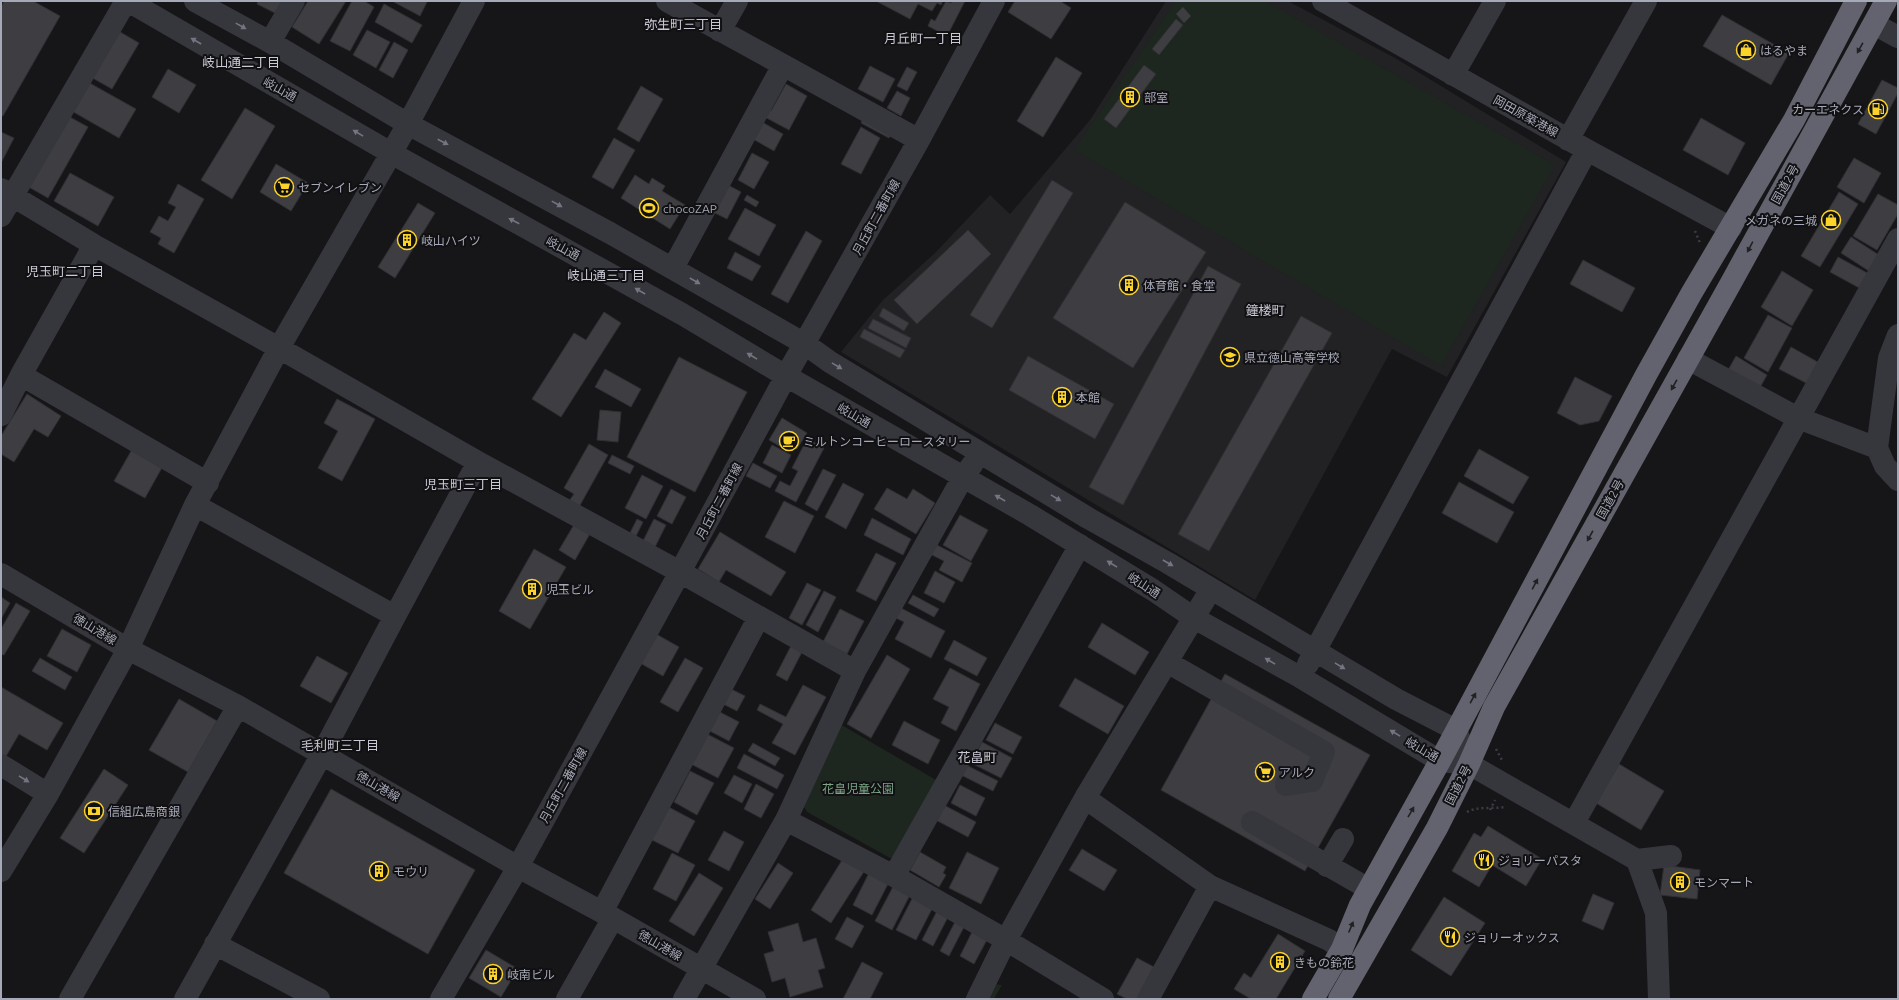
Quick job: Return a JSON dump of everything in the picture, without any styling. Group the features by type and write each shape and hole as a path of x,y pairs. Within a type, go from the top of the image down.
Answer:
{"highway":[{"name":"国道2号","path":"1313,999 1342,949 1369,889 1440,761 1646,375 1691,294 1794,120 1856,1"},
{"name":"国道2号","path":"1339,999 1437,828 1469,764 1494,707 1886,1"}],"street":[{"name":"岐山通","path":"127,1 391,153 682,314 786,376 1080,545 1194,618 1300,677 1440,761 1469,764"},
{"path":"1,216 7,192 127,1"},
{"path":"195,1 270,42 408,124 672,268 805,344 830,362 1316,652 1396,699 1456,730 1469,764 1637,860 1671,856"},
{"path":"270,42 294,1"},
{"path":"3,864 48,794 128,649 195,505 279,348 408,124 474,1"},
{"path":"667,1 919,140"},
{"path":"720,31 737,1"},
{"name":"月丘町二番町線","path":"441,999 518,866 786,376 919,140 994,1"},
{"path":"1453,75 1495,1"},
{"path":"1568,140 1646,1"},
{"name":"岡田原築港線","path":"1332,3 1453,75 1568,140 1731,228"},
{"path":"1874,24 1898,37"},
{"path":"672,268 783,65"},
{"path":"1300,677 1316,652 1587,150"},
{"path":"7,192 94,245 279,348 478,462 680,572 855,671"},
{"path":"1574,823 1898,239"},
{"path":"1,415 20,375 94,245"},
{"path":"1898,335 1889,358 1877,448 1885,466 1898,480"},
{"path":"1688,359 1798,418 1877,448"},
{"path":"20,375 208,483"},
{"path":"684,999 786,820 855,671 963,477 981,453"},
{"path":"185,999 322,754 478,462"},
{"path":"195,505 395,616"},
{"path":"894,876 1080,545"},
{"name":"徳山港線","path":"1,574 128,649 238,706 755,999"},
{"path":"977,999 1006,940 1085,798 1211,589"},
{"path":"567,999 607,915 759,617"},
{"path":"1167,662 1324,752 1312,781 1286,785"},
{"path":"70,999 238,706"},
{"path":"1,765 48,794"},
{"path":"1085,798 1210,886 1328,940 1342,949"},
{"path":"786,820 894,876 1006,940 1103,999"},
{"path":"1252,822 1369,889"},
{"path":"1327,866 1342,839"},
{"path":"1637,860 1656,913 1659,999"},
{"path":"1148,999 1210,886"},
{"path":"215,944 319,999"}],"path":[{"path":"1692,228 1702,247"}],"shaded area":[{"path":"1166,1 1288,1 1395,58 1566,162 1447,377 1392,349 1255,600 841,352 883,300 935,253 990,195 1010,214 1090,120"}],"green space":[{"path":"1176,1 1265,1 1555,165 1441,366 1074,150"},
{"name":"花畠児童公園","path":"840,724 938,781 894,857 890,858 807,812 801,802"},
{"path":"994,984 1002,985 994,999 986,999"}],"building":[{"path":"4,1 33,1 60,16 3,116 1,115 1,7"},
{"path":"258,1 282,1 275,13 257,4"},
{"path":"308,1 346,1 319,44 292,27"},
{"path":"352,1 364,1 374,7 350,51 330,41"},
{"path":"392,1 426,1 427,2 420,16"},
{"path":"876,1 943,1 941,5 937,3 932,11 918,4 910,19"},
{"path":"946,1 951,3 952,1 965,1 947,36 928,26 931,19 935,21"},
{"path":"1015,1 1060,1 1071,8 1051,39 1008,12"},
{"path":"384,4 422,25 412,43 375,22"},
{"path":"1183,7 1191,16 1184,23 1176,14"},
{"name":"はるやま","path":"1722,15 1789,53 1771,85 1703,46"},
{"path":"1176,19 1183,25 1159,55 1152,49"},
{"path":"115,29 139,43 112,89 89,76"},
{"path":"367,30 390,42 376,68 353,55"},
{"path":"394,42 408,50 393,78 379,70"},
{"path":"1056,57 1082,73 1043,137 1017,121"},
{"name":"部室","path":"1144,65 1156,74 1116,128 1104,119"},
{"path":"870,66 895,79 883,102 858,89"},
{"path":"907,67 917,72 907,91 897,86"},
{"path":"168,69 196,85 179,113 152,97"},
{"name":"カーエネクス","path":"1882,80 1898,88 1898,93 1876,134 1858,124"},
{"path":"86,81 136,109 119,138 70,110"},
{"path":"786,84 807,96 789,130 759,114 763,106 771,111"},
{"path":"641,86 663,99 639,142 617,129"},
{"path":"897,91 910,98 901,116 887,108"},
{"path":"245,108 275,126 232,199 201,180"},
{"path":"68,116 88,127 48,198 27,186"},
{"path":"1701,118 1745,143 1728,175 1683,150"},
{"path":"863,119 891,135 889,138 861,123"},
{"path":"762,122 783,134 774,151 753,139"},
{"path":"861,127 880,138 861,174 841,164"},
{"path":"1,132 14,138 1,163"},
{"path":"614,138 635,150 613,189 592,177"},
{"path":"752,153 769,162 754,189 738,180"},
{"path":"1854,158 1881,173 1864,203 1837,187"},
{"path":"276,164 308,183 291,211 260,192"},
{"path":"70,173 114,197 98,226 54,201"},
{"path":"635,175 649,184 652,178 665,186 662,191 685,205 670,229 621,198"},
{"path":"1052,180 1073,193 992,328 970,315"},
{"path":"178,184 204,199 174,253 158,244 161,238 150,232 159,216 168,221 176,207 168,203"},
{"path":"728,185 741,192 727,219 713,212"},
{"path":"1839,192 1858,204 1820,267 1801,256"},
{"path":"1878,194 1898,205 1898,214 1877,250 1853,236"},
{"path":"747,195 759,202 756,207 744,200"},
{"name":"体育館・食堂","path":"1125,202 1206,252 1133,368 1053,318"},
{"name":"岐山ハイツ","path":"418,203 435,213 395,278 378,267"},
{"path":"745,208 776,225 759,256 728,239"},
{"path":"968,230 991,254 917,324 894,300"},
{"path":"806,231 822,241 788,303 771,294"},
{"path":"1851,237 1879,255 1869,271 1841,253"},
{"path":"735,252 761,266 752,281 727,268"},
{"path":"1838,257 1871,275 1863,290 1830,272"},
{"path":"1583,260 1635,288 1622,312 1570,284"},
{"path":"1208,266 1241,284 1123,505 1089,487"},
{"path":"1782,271 1813,290 1792,326 1761,307"},
{"path":"883,308 909,323 904,331 879,316"},
{"path":"604,312 621,323 561,417 532,399 574,333 586,340"},
{"path":"1768,315 1792,328 1768,372 1744,358"},
{"path":"1301,316 1332,333 1209,551 1178,534"},
{"path":"873,319 911,338 906,348 868,328"},
{"path":"864,329 905,350 900,358 860,337"},
{"path":"1791,347 1823,365 1812,386 1779,369"},
{"name":"本館","path":"1028,356 1114,404 1095,439 1009,390"},
{"path":"1736,356 1767,375 1758,391 1727,372"},
{"path":"679,357 747,392 695,492 627,457"},
{"path":"605,369 641,389 631,407 595,387"},
{"path":"1575,377 1612,396 1599,421 1580,425 1557,413"},
{"path":"27,394 61,416 48,437 34,429 14,462 1,454 1,436"},
{"path":"337,399 375,419 342,481 318,468 338,431 324,423"},
{"path":"600,410 621,412 618,442 597,440"},
{"path":"782,418 807,433 797,449 786,443 783,448 769,440"},
{"path":"812,441 824,448 796,502 775,491 780,481 790,486 798,471 792,468 805,443 810,445"},
{"path":"589,444 608,455 579,507 569,501 574,494 564,488"},
{"path":"772,445 791,455 782,473 763,463"},
{"path":"134,446 164,464 145,498 114,481"},
{"path":"1479,449 1529,477 1513,504 1464,476"},
{"path":"612,455 634,466 630,474 608,463"},
{"path":"753,463 777,476 770,488 746,476"},
{"path":"823,469 836,475 817,511 805,504"},
{"path":"642,475 663,486 646,519 625,508"},
{"path":"1459,482 1514,512 1497,543 1442,513"},
{"path":"843,483 864,494 846,529 825,517"},
{"path":"887,488 907,499 913,489 935,503 916,534 874,509"},
{"path":"671,489 686,497 672,524 657,516"},
{"path":"784,501 814,516 795,553 765,537"},
{"path":"960,515 988,530 971,561 943,545"},
{"path":"872,518 911,539 903,555 864,535"},
{"path":"637,519 643,522 636,536 630,533"},
{"path":"654,519 666,525 655,547 643,541"},
{"path":"575,523 591,532 575,560 559,550"},
{"path":"720,532 786,572 771,596 726,570 719,582 698,569"},
{"path":"933,543 972,563 962,582 939,570 944,561 928,553"},
{"name":"児玉ビル","path":"534,549 566,567 530,629 499,611"},
{"path":"876,553 896,563 876,601 856,591"},
{"path":"935,571 955,582 944,603 924,593"},
{"path":"807,583 821,590 802,625 789,618"},
{"path":"824,591 836,597 818,632 806,625"},
{"path":"913,595 939,609 934,617 908,603"},
{"path":"1,597 10,603 1,619"},
{"path":"16,603 30,611 4,655 1,654 1,629"},
{"path":"899,607 945,631 931,658 895,639 904,622 894,617"},
{"path":"840,609 864,621 847,654 823,642"},
{"path":"1102,623 1149,652 1135,675 1088,647"},
{"path":"62,629 91,645 77,672 47,656"},
{"path":"656,634 679,647 663,676 640,663"},
{"path":"954,640 987,658 977,676 944,659"},
{"path":"791,646 802,652 787,681 776,675"},
{"path":"887,655 910,669 871,738 847,724"},
{"path":"317,656 348,673 331,703 300,686"},
{"path":"40,658 72,677 65,690 32,671"},
{"path":"685,658 703,668 678,712 660,702"},
{"path":"950,668 980,684 956,731 941,723 949,707 933,699"},
{"name":"アルク","path":"1225,674 1370,755 1305,871 1161,790"},
{"path":"1075,678 1124,706 1108,734 1059,706"},
{"path":"803,685 826,697 795,755 772,743 783,724 757,710 760,704 786,717"},
{"path":"1,687 63,723 47,750 19,734 1,765"},
{"path":"727,687 745,696 737,711 719,702"},
{"path":"179,699 217,721 188,772 149,750"},
{"path":"714,709 739,722 729,741 704,728"},
{"path":"904,721 940,740 928,764 892,745"},
{"path":"995,723 1022,737 1013,754 986,740"},
{"path":"707,734 734,748 718,778 691,764"},
{"path":"982,742 1012,758 1001,778 971,763"},
{"path":"753,743 780,758 775,766 748,751"},
{"path":"744,754 784,775 777,789 737,768"},
{"path":"964,764 998,781 993,791 959,774"},
{"path":"1619,764 1664,791 1641,830 1596,803"},
{"path":"104,769 128,785 84,853 60,838"},
{"path":"690,771 714,783 697,815 674,802"},
{"path":"734,775 752,784 742,803 724,793"},
{"path":"756,784 774,794 761,818 744,809"},
{"path":"960,785 985,798 976,816 951,803"},
{"name":"モウリ","path":"331,789 475,870 428,954 284,873"},
{"path":"661,803 695,821 678,853 644,836"},
{"path":"940,803 976,822 968,837 932,818"},
{"path":"1488,826 1542,859 1526,886 1492,865 1479,887 1452,871 1474,833 1481,837"},
{"path":"724,831 744,842 729,871 708,860"},
{"path":"1082,849 1117,870 1104,891 1069,870"},
{"path":"920,852 946,867 943,873 946,875 939,887 910,870"},
{"path":"967,852 999,868 981,904 949,888"},
{"path":"672,853 695,865 676,901 653,889"},
{"path":"844,857 865,870 831,923 811,910"},
{"path":"778,863 793,873 770,909 755,899"},
{"name":"モンマート","path":"1664,865 1700,870 1697,899 1660,895"},
{"path":"870,871 889,882 872,915 853,905"},
{"path":"699,873 723,888 694,936 669,921"},
{"path":"895,883 912,891 892,930 875,921"},
{"path":"915,893 935,903 916,940 896,930"},
{"path":"1593,894 1614,903 1603,930 1582,921"},
{"path":"1444,897 1485,923 1451,976 1411,950"},
{"path":"937,911 948,917 933,946 922,940"},
{"path":"847,917 864,926 852,948 835,939"},
{"path":"956,920 965,925 949,956 940,951"},
{"path":"798,923 803,942 816,938 825,968 818,970 823,987 790,997 785,978 772,982 764,954 774,951 768,932"},
{"path":"975,926 990,934 974,964 960,956"},
{"name":"きもの鈴花","path":"1278,934 1305,951 1276,999 1251,999 1234,989 1244,973 1251,978"},
{"name":"岐南ビル","path":"486,950 518,969 501,997 469,978"},
{"path":"1137,958 1154,967 1137,999 1127,999 1117,994"},
{"path":"862,962 883,973 870,999 843,999"}],"place":[{"name":"はるやま","path":"1746,50"},
{"name":"部室","path":"1130,97"},
{"name":"カーエネクス","path":"1878,109"},
{"name":"セブンイレブン","path":"284,187"},
{"name":"chocoZAP","path":"649,208"},
{"name":"メガネの三城","path":"1831,220"},
{"name":"岐山ハイツ","path":"407,240"},
{"name":"体育館・食堂","path":"1129,285"},
{"name":"県立徳山高等学校","path":"1230,357"},
{"name":"本館","path":"1062,397"},
{"name":"ミルトンコーヒーロースタリー","path":"789,441"},
{"name":"児玉ビル","path":"532,589"},
{"name":"アルク","path":"1265,772"},
{"name":"信組広島商銀","path":"94,811"},
{"name":"ジョリーパスタ","path":"1484,860"},
{"name":"モウリ","path":"379,871"},
{"name":"モンマート","path":"1680,882"},
{"name":"ジョリーオックス","path":"1450,937"},
{"name":"きもの鈴花","path":"1280,962"},
{"name":"岐南ビル","path":"493,974"}],"district":[{"name":"弥生町三丁目","path":"683,24"},
{"name":"月丘町一丁目","path":"923,38"},
{"name":"岐山通二丁目","path":"241,62"},
{"name":"児玉町二丁目","path":"65,271"},
{"name":"岐山通三丁目","path":"606,275"},
{"name":"鐘楼町","path":"1265,310"},
{"name":"児玉町三丁目","path":"463,484"},
{"name":"毛利町三丁目","path":"340,745"},
{"name":"花畠町","path":"977,757"}]}
